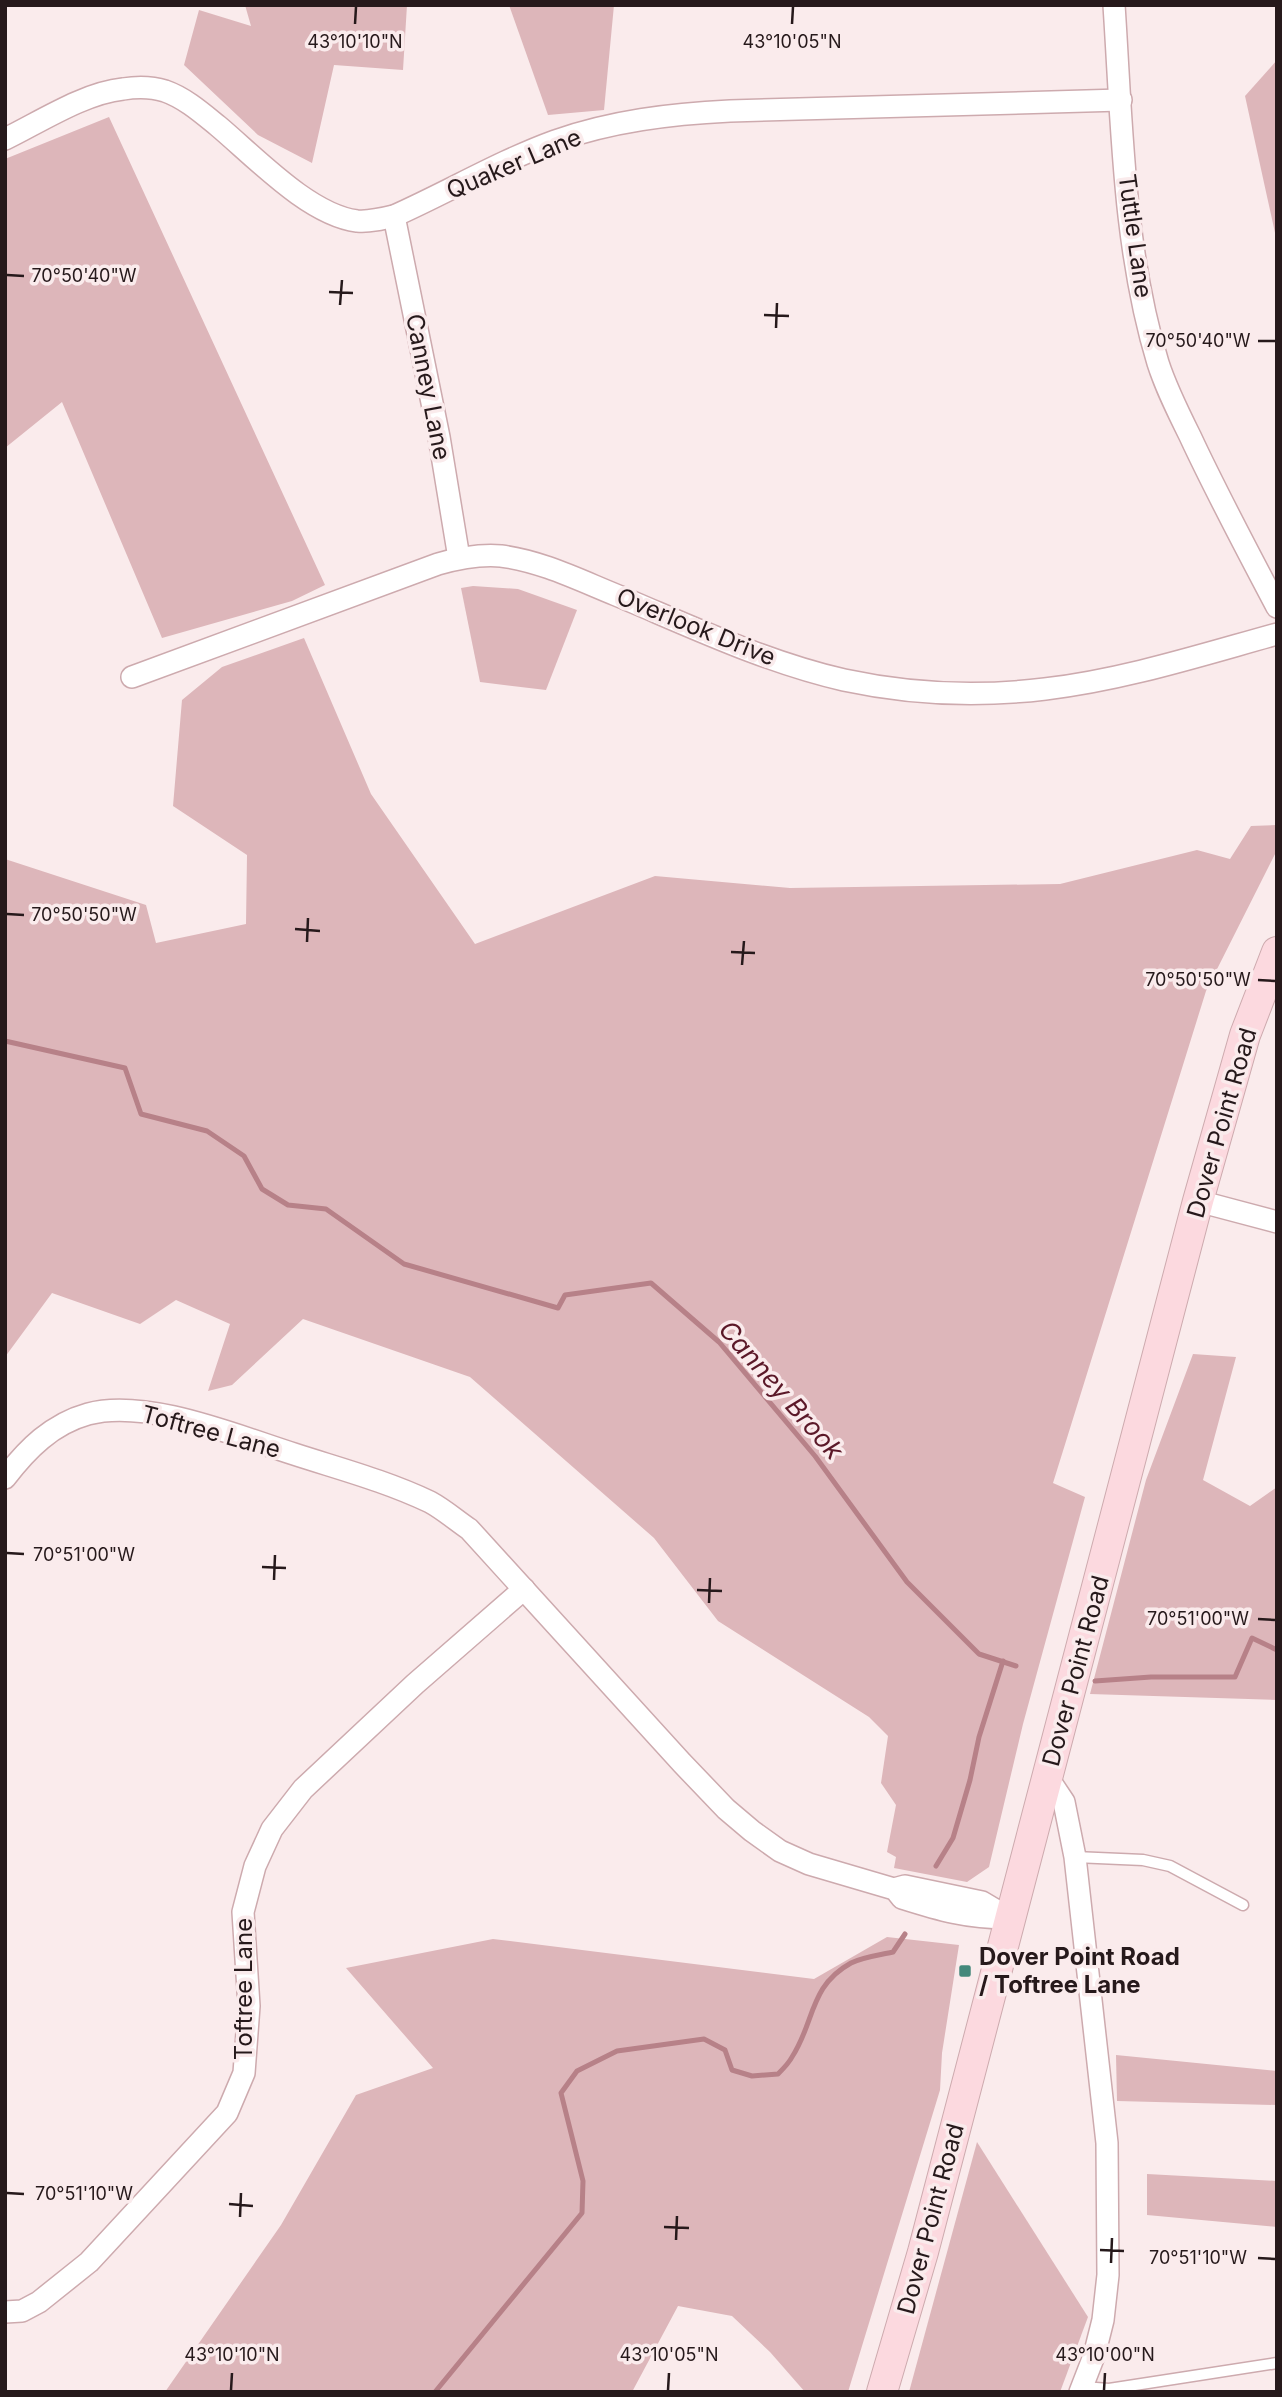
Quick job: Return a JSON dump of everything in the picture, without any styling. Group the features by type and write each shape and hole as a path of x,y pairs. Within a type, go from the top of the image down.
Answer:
{"main road":[{"name":"Dover Point Road","path":"882,2392 923,2252 1198,1201 1245,1035 1277,952"}],"street":[{"name":"Tuttle Lane","path":"1114,5 1127,193 1148,327 1159,365 1200,457 1277,607"},
{"name":"Quaker Lane","path":"5,139 100,94 130,88 163,90 183,99 296,192 323,210 358,221 375,221 394,216 545,146 634,120 730,111 1121,100"},
{"name":"Canney Lane","path":"394,216 439,437 459,558"},
{"name":"Overlook Drive","path":"132,677 438,564 459,558 499,556 548,567 779,661 845,680 910,690 977,693 1045,690 1113,677 1277,634"},
{"path":"1198,1201 1277,1222"},
{"name":"Toftree Lane","path":"5,1478 31,1446 49,1432 69,1421 111,1410 155,1413 392,1485 433,1504 469,1529 726,1809 779,1851 846,1877 894,1889 902,1898 950,1913 979,1918 1009,1918"},
{"name":"Toftree Lane","path":"5,2312 22,2311 39,2302 89,2262 227,2113 244,2073 249,2006 243,1912 255,1866 272,1829 303,1789 415,1684 524,1589"},
{"path":"1048,1778 1065,1802 1075,1857 1107,2143 1108,2275 1103,2320 1082,2389"}],"lane":[{"path":"1075,1857 1143,1860 1170,1866 1243,1905"},
{"path":"1082,2389 1109,2389 1277,2363"}],"shaded area":[{"path":"245,5 407,5 403,70 334,65 312,163 258,135 184,65 199,10 251,26"},
{"path":"509,5 614,5 604,110 548,115"},
{"path":"1277,60 1277,242 1245,96"},
{"path":"109,117 325,585 292,601 162,638 62,402 5,448 5,159"},
{"path":"473,586 518,589 577,610 546,690 480,682 461,588"},
{"path":"304,638 371,794 475,944 655,876 790,888 1060,884 1197,850 1230,859 1251,826 1277,825 1277,850 1206,991 1053,1483 1085,1497 1023,1724 989,1867 967,1882 894,1868 896,1857 887,1852 896,1805 881,1783 888,1736 869,1717 718,1621 654,1538 470,1377 303,1319 232,1385 208,1391 230,1324 176,1300 140,1324 52,1293 5,1357 5,859 146,905 156,943 246,924 247,855 173,806 182,700 222,667"},
{"path":"1193,1354 1236,1357 1203,1480 1250,1506 1277,1487 1277,1700 1090,1694 1146,1480"},
{"path":"887,1937 959,1945 942,2053 940,2090 848,2392 805,2392 770,2352 732,2316 678,2306 632,2392 165,2392 281,2225 356,2095 433,2068 346,1968 493,1939 814,1979"},
{"path":"1116,2055 1277,2071 1277,2105 1117,2101"},
{"path":"977,2142 1088,2317 1060,2392 909,2392"},
{"path":"1147,2174 1277,2181 1277,2227 1147,2215"}],"waterway":[{"name":"Canney Brook","path":"5,1041 125,1068 141,1114 207,1131 244,1156 262,1189 288,1205 326,1209 404,1264 558,1308 565,1295 651,1283 719,1342 815,1456 907,1582 979,1654 1016,1666"},
{"name":"Canney Brook","path":"1095,1681 1151,1677 1235,1677 1252,1638 1277,1650"},
{"path":"936,1866 953,1838 979,1737 1003,1661"},
{"path":"435,2392 582,2213 583,2181 561,2093 577,2071 617,2051 704,2039 725,2050 732,2070 752,2076 778,2074 799,2044 827,1982 851,1963 893,1952 905,1934"}],"place":[{"name":"Dover Point Road / Toftree Lane","path":"965,1971"}]}
